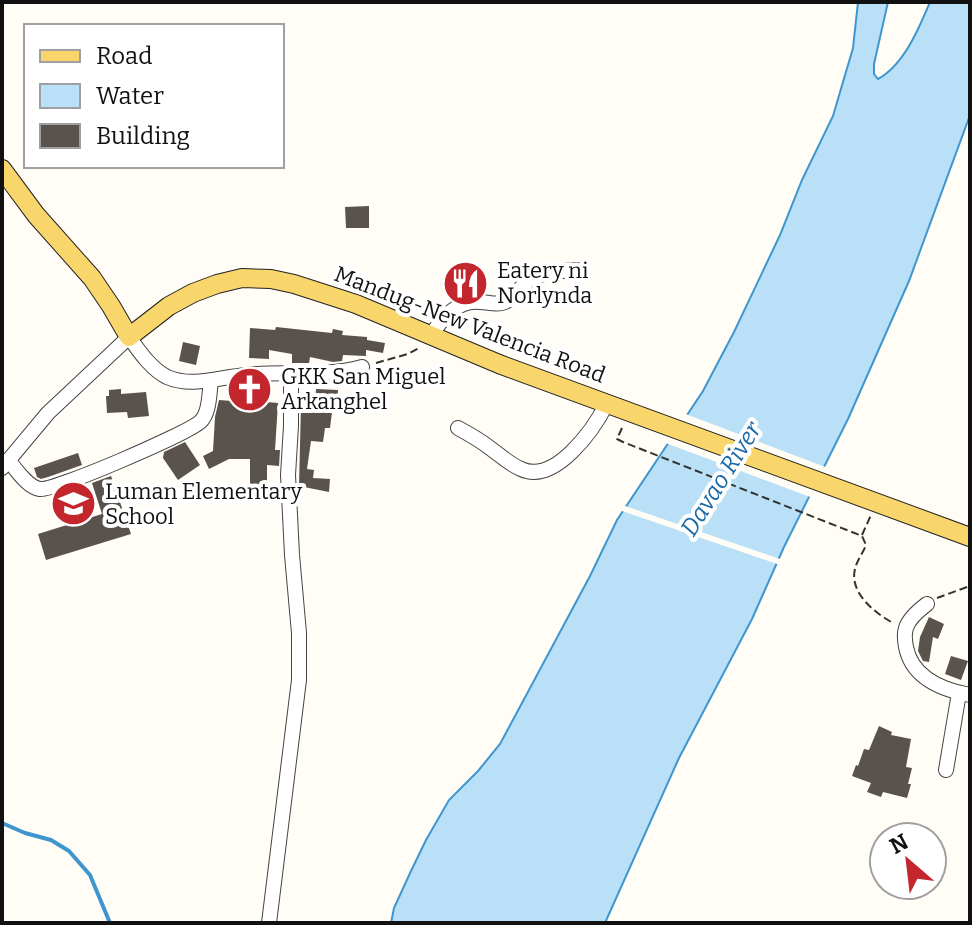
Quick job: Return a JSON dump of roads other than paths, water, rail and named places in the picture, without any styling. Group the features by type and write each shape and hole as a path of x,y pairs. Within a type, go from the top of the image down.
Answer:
{"main road":[{"path":"2,169 36,215 92,278 129,337"},
{"name":"Mandug-New Valencia Road","path":"129,337 169,306 217,284 242,278 294,284 356,304 499,364 970,537"}],"street":[{"path":"431,336 447,314 460,305 472,301 497,305 508,301 529,281 542,274 577,270"},
{"path":"129,337 155,369 184,382 246,375 330,374 362,367"},
{"name":"Mandug-New Valencia Road","path":"5,464 48,413 129,337"},
{"path":"269,923 299,680 299,633 288,475 291,373"},
{"path":"5,464 34,487 42,489 109,465 200,421 205,416 211,381"},
{"path":"458,428 509,462 532,473 557,464 571,453 590,432 607,403"},
{"path":"927,604 906,627 908,654 920,674 931,682 965,694 946,770"}],"water":[{"name":"Davao River","path":"858,2 888,2 874,64 874,74 878,79 903,55 930,2 970,2 970,115 909,281 848,419 752,619 679,758 605,923 391,923 394,908 411,871 449,800 500,744 617,520 703,391 734,332 833,116 853,48"}],"waterway":[{"path":"2,823 51,840 69,851 90,875 110,923"}],"place":[{"name":"Eatery ni Norlynda","path":"466,283"},
{"name":"GKK San Miguel Arkanghel","path":"250,389"},
{"name":"Luman Elementary School","path":"74,504"}]}
